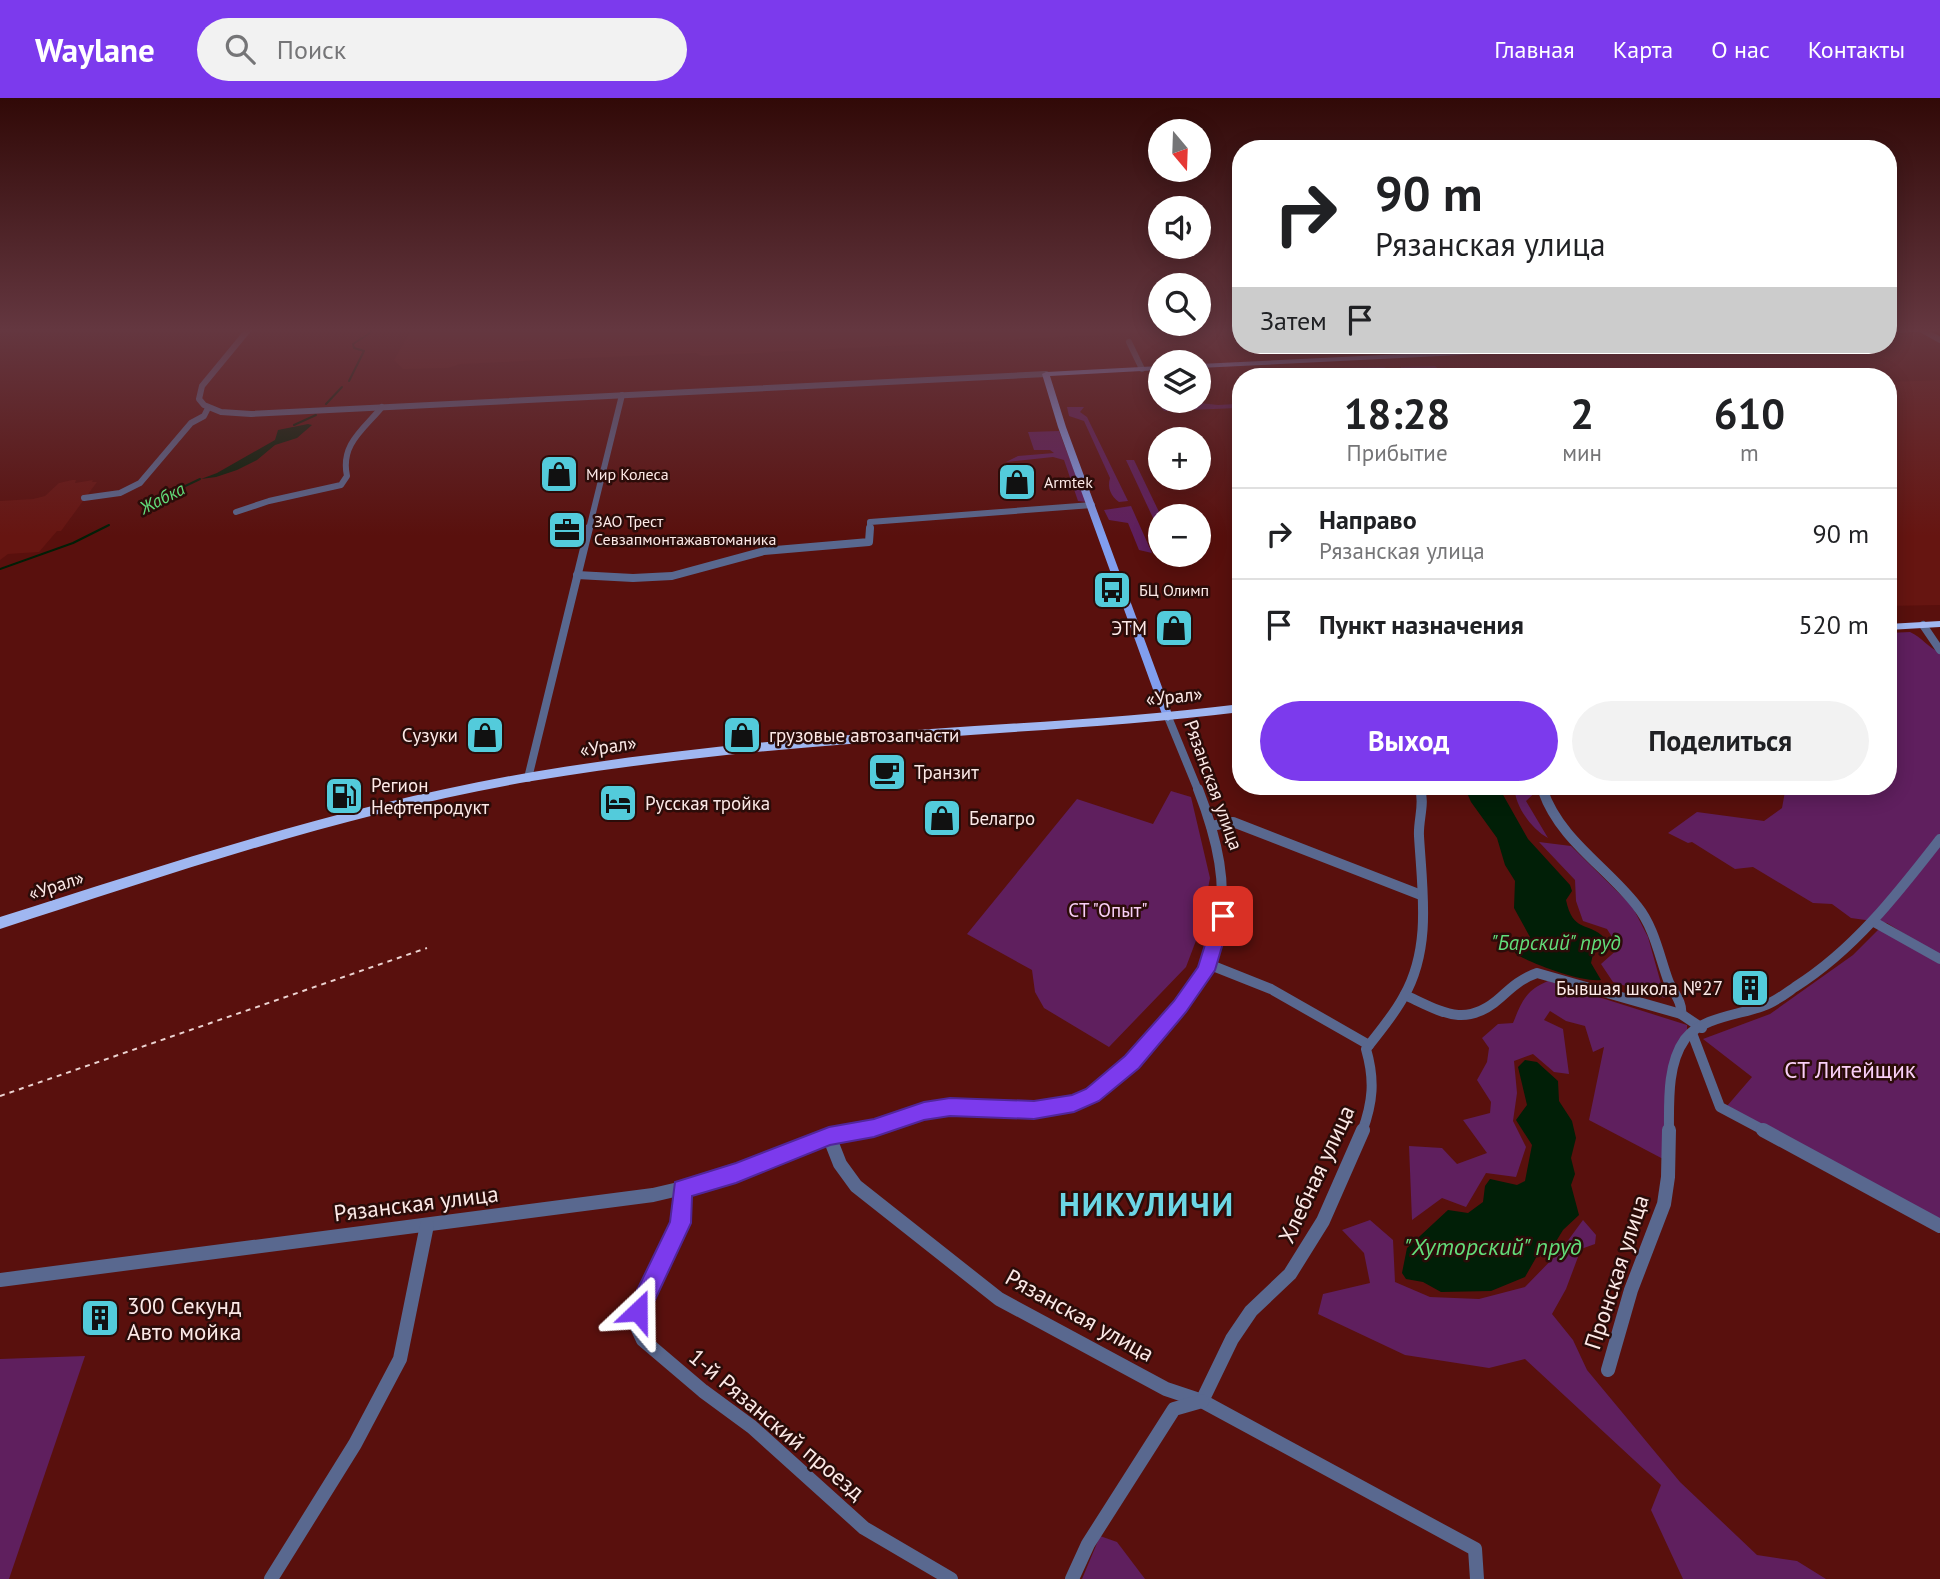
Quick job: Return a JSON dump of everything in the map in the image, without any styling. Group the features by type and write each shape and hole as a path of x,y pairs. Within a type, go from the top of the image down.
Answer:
{"highway":[{"path":"1897,626 1940,624"},
{"name":"«Урал»","path":"0,923 278,835 425,798 528,778 616,763 722,751 1232,709"}],"main road":[{"path":"1054,398 1168,716"}],"street":[{"path":"199,398 208,408 242,414"},
{"path":"84,498 120,493 141,483 191,424 199,420 242,414 560,398"},
{"path":"528,778 621,398"},
{"path":"236,512 269,501 341,485 347,476 344,464 348,445 371,424 382,407"},
{"path":"199,420 208,408"},
{"path":"578,575 633,578 672,576 764,551 869,542 870,522 1092,505"},
{"path":"1923,625 1940,650"},
{"name":"Рязанская улица","path":"0,1280 682,1189 736,1173 829,1136 874,1128 924,1111 950,1107 1034,1110 1074,1104 1093,1095 1132,1062 1158,1034 1208,964 1223,916 1225,883 1217,844 1168,716"},
{"path":"1208,964 1281,994 1369,1045 1405,995 1421,952 1424,919 1418,825 1422,795"},
{"path":"1544,795 1545,803 1584,851 1638,907 1653,931 1674,995 1682,1007 1681,1014"},
{"path":"1211,826 1233,822 1421,895"},
{"path":"1697,1030 1772,1003 1818,973 1874,922 1940,839"},
{"path":"1874,922 1940,959"},
{"path":"1405,995 1458,1017 1472,1017 1488,1011 1520,978 1537,972 1681,1014 1697,1030 1720,1107 1940,1226"},
{"name":"Пронская улица","path":"1608,1370 1633,1283 1666,1195 1670,1097 1675,1055 1697,1030"},
{"name":"Хлебная улица","path":"1202,1401 1232,1339 1251,1311 1290,1274 1323,1221 1372,1104 1371,1067 1366,1049 1369,1045"},
{"name":"Рязанская улица","path":"829,1136 840,1164 856,1186 999,1299 1167,1389 1202,1401 1475,1549 1477,1579"},
{"name":"1-й Рязанский проезд","path":"682,1189 680,1223 638,1311 638,1326 643,1340 703,1391 752,1427 864,1528 951,1579"},
{"path":"271,1579 355,1444 400,1359 427,1225"},
{"path":"1072,1579 1088,1544 1174,1409 1202,1401"}],"shaded area":[{"path":"1897,398 1940,398 1940,605 1897,606"},
{"path":"76,480 75,483 93,480 92,482 97,482 61,531 57,531 39,552 8,554 0,560 0,501 45,496 59,483"}],"green space":[{"path":"1211,404 1232,404 1232,408 1211,409"},
{"path":"1067,407 1084,407 1080,412 1087,417 1128,501 1119,502 1112,494 1109,488 1110,478 1084,421 1069,416"},
{"path":"1059,431 1086,502 1078,501 1064,460 1053,457 1006,462 1018,456 1054,453 1050,450 1034,450 1028,432"},
{"path":"1126,460 1134,460 1155,504 1148,504 1148,507"},
{"path":"1131,506 1148,544 1148,552 1139,550 1128,523 1109,520 1104,510"},
{"path":"1910,632 1940,652 1940,956 1887,923 1851,918 1832,904 1813,903 1753,867 1735,869 1692,842 1688,843 1668,833 1697,812 1764,821 1782,808 1784,795 1897,795 1897,633"},
{"name":"СТ \"Опыт\"","path":"1171,791 1191,797 1210,878 1200,930 1186,967 1109,1047 1044,1008 1035,992 1032,970 967,934 1077,799 1153,824"},
{"path":"1516,795 1532,795 1526,801 1548,838 1525,816"},
{"path":"1539,842 1571,846 1632,906 1648,937 1665,998 1613,982 1601,964 1619,948 1607,929 1583,921 1576,901 1575,880"},
{"name":"СТ Литейщик","path":"1879,929 1940,964 1940,1222 1727,1106 1752,1077 1703,1039 1770,1014 1853,955"},
{"path":"1548,981 1687,1025 1687,1030 1674,1051 1665,1160 1589,1120 1604,1047 1593,1052 1585,1026 1566,1021 1550,1011 1544,1020 1563,1029 1569,1074 1554,1072 1533,1054 1514,1061 1517,1093 1513,1121 1526,1147 1516,1177 1486,1173 1466,1207 1442,1198 1412,1220 1409,1146 1442,1148 1457,1164 1487,1153 1463,1120 1490,1113 1491,1102 1477,1080 1487,1062 1489,1048 1482,1038 1498,1024 1513,1023 1526,997"},
{"path":"1370,1220 1393,1240 1395,1282 1430,1297 1479,1299 1525,1287 1561,1250 1583,1220 1596,1235 1595,1244 1581,1249 1566,1289 1552,1314 1573,1340 1587,1370 1680,1482 1757,1555 1797,1561 1826,1579 1683,1579 1651,1510 1661,1485 1525,1359 1489,1368 1405,1355 1318,1314 1323,1294 1370,1283 1364,1253 1342,1230"},
{"path":"85,1356 9,1579 0,1579 0,1359"},
{"path":"1100,1536 1117,1542 1145,1579 1082,1579"}],"water":[{"path":"312,425 297,438 275,445 257,460 237,470 201,479 217,473 275,440 278,430"},
{"name":"\"Барский\" пруд","path":"1468,795 1503,795 1528,839 1570,885 1572,891 1566,900 1573,917 1581,925 1605,938 1606,944 1593,954 1591,963 1601,980 1582,979 1557,972 1515,953 1530,937 1514,908 1515,881 1505,865 1497,838"},
{"name":"\"Хуторский\" пруд","path":"1525,1060 1537,1062 1558,1081 1559,1101 1572,1121 1576,1138 1571,1158 1575,1174 1571,1185 1579,1215 1563,1230 1552,1248 1541,1249 1525,1277 1491,1291 1441,1292 1423,1282 1406,1279 1402,1273 1407,1248 1448,1210 1468,1213 1483,1202 1485,1186 1490,1179 1517,1185 1525,1181 1532,1145 1516,1120 1527,1105 1518,1067"}],"waterway":[{"name":"Жабка","path":"326,404 332,398"},
{"name":"Жабка","path":"294,425 316,415"},
{"name":"Жабка","path":"158,499 200,479"},
{"name":"Жабка","path":"0,569 73,543 109,525"}],"railway":[{"path":"0,1096 427,948"}],"place":[{"name":"Мир Колеса","path":"559,474"},
{"name":"Armtek","path":"1017,482"},
{"name":"ЗАО Трест Севзапмонтажавтоманика","path":"567,530"},
{"name":"БЦ Олимп","path":"1112,590"},
{"name":"ЭТМ","path":"1174,628"},
{"name":"Сузуки","path":"485,735"},
{"name":"грузовые автозапчасти","path":"742,735"},
{"name":"Транзит","path":"887,772"},
{"name":"Регион Нефтепродукт","path":"344,796"},
{"name":"Русская тройка","path":"618,803"},
{"name":"Белагро","path":"942,818"},
{"name":"Бывшая школа №27","path":"1750,988"},
{"name":"300 Секунд Авто мойка","path":"100,1318"}],"district":[{"name":"НИКУЛИЧИ","path":"1147,1204"}],"route":[{"path":"638,1311 680,1223 682,1189 736,1173 829,1136 874,1128 924,1111 950,1107 1034,1110 1074,1104 1093,1095 1132,1062 1180,1006 1206,970 1223,916"}]}
